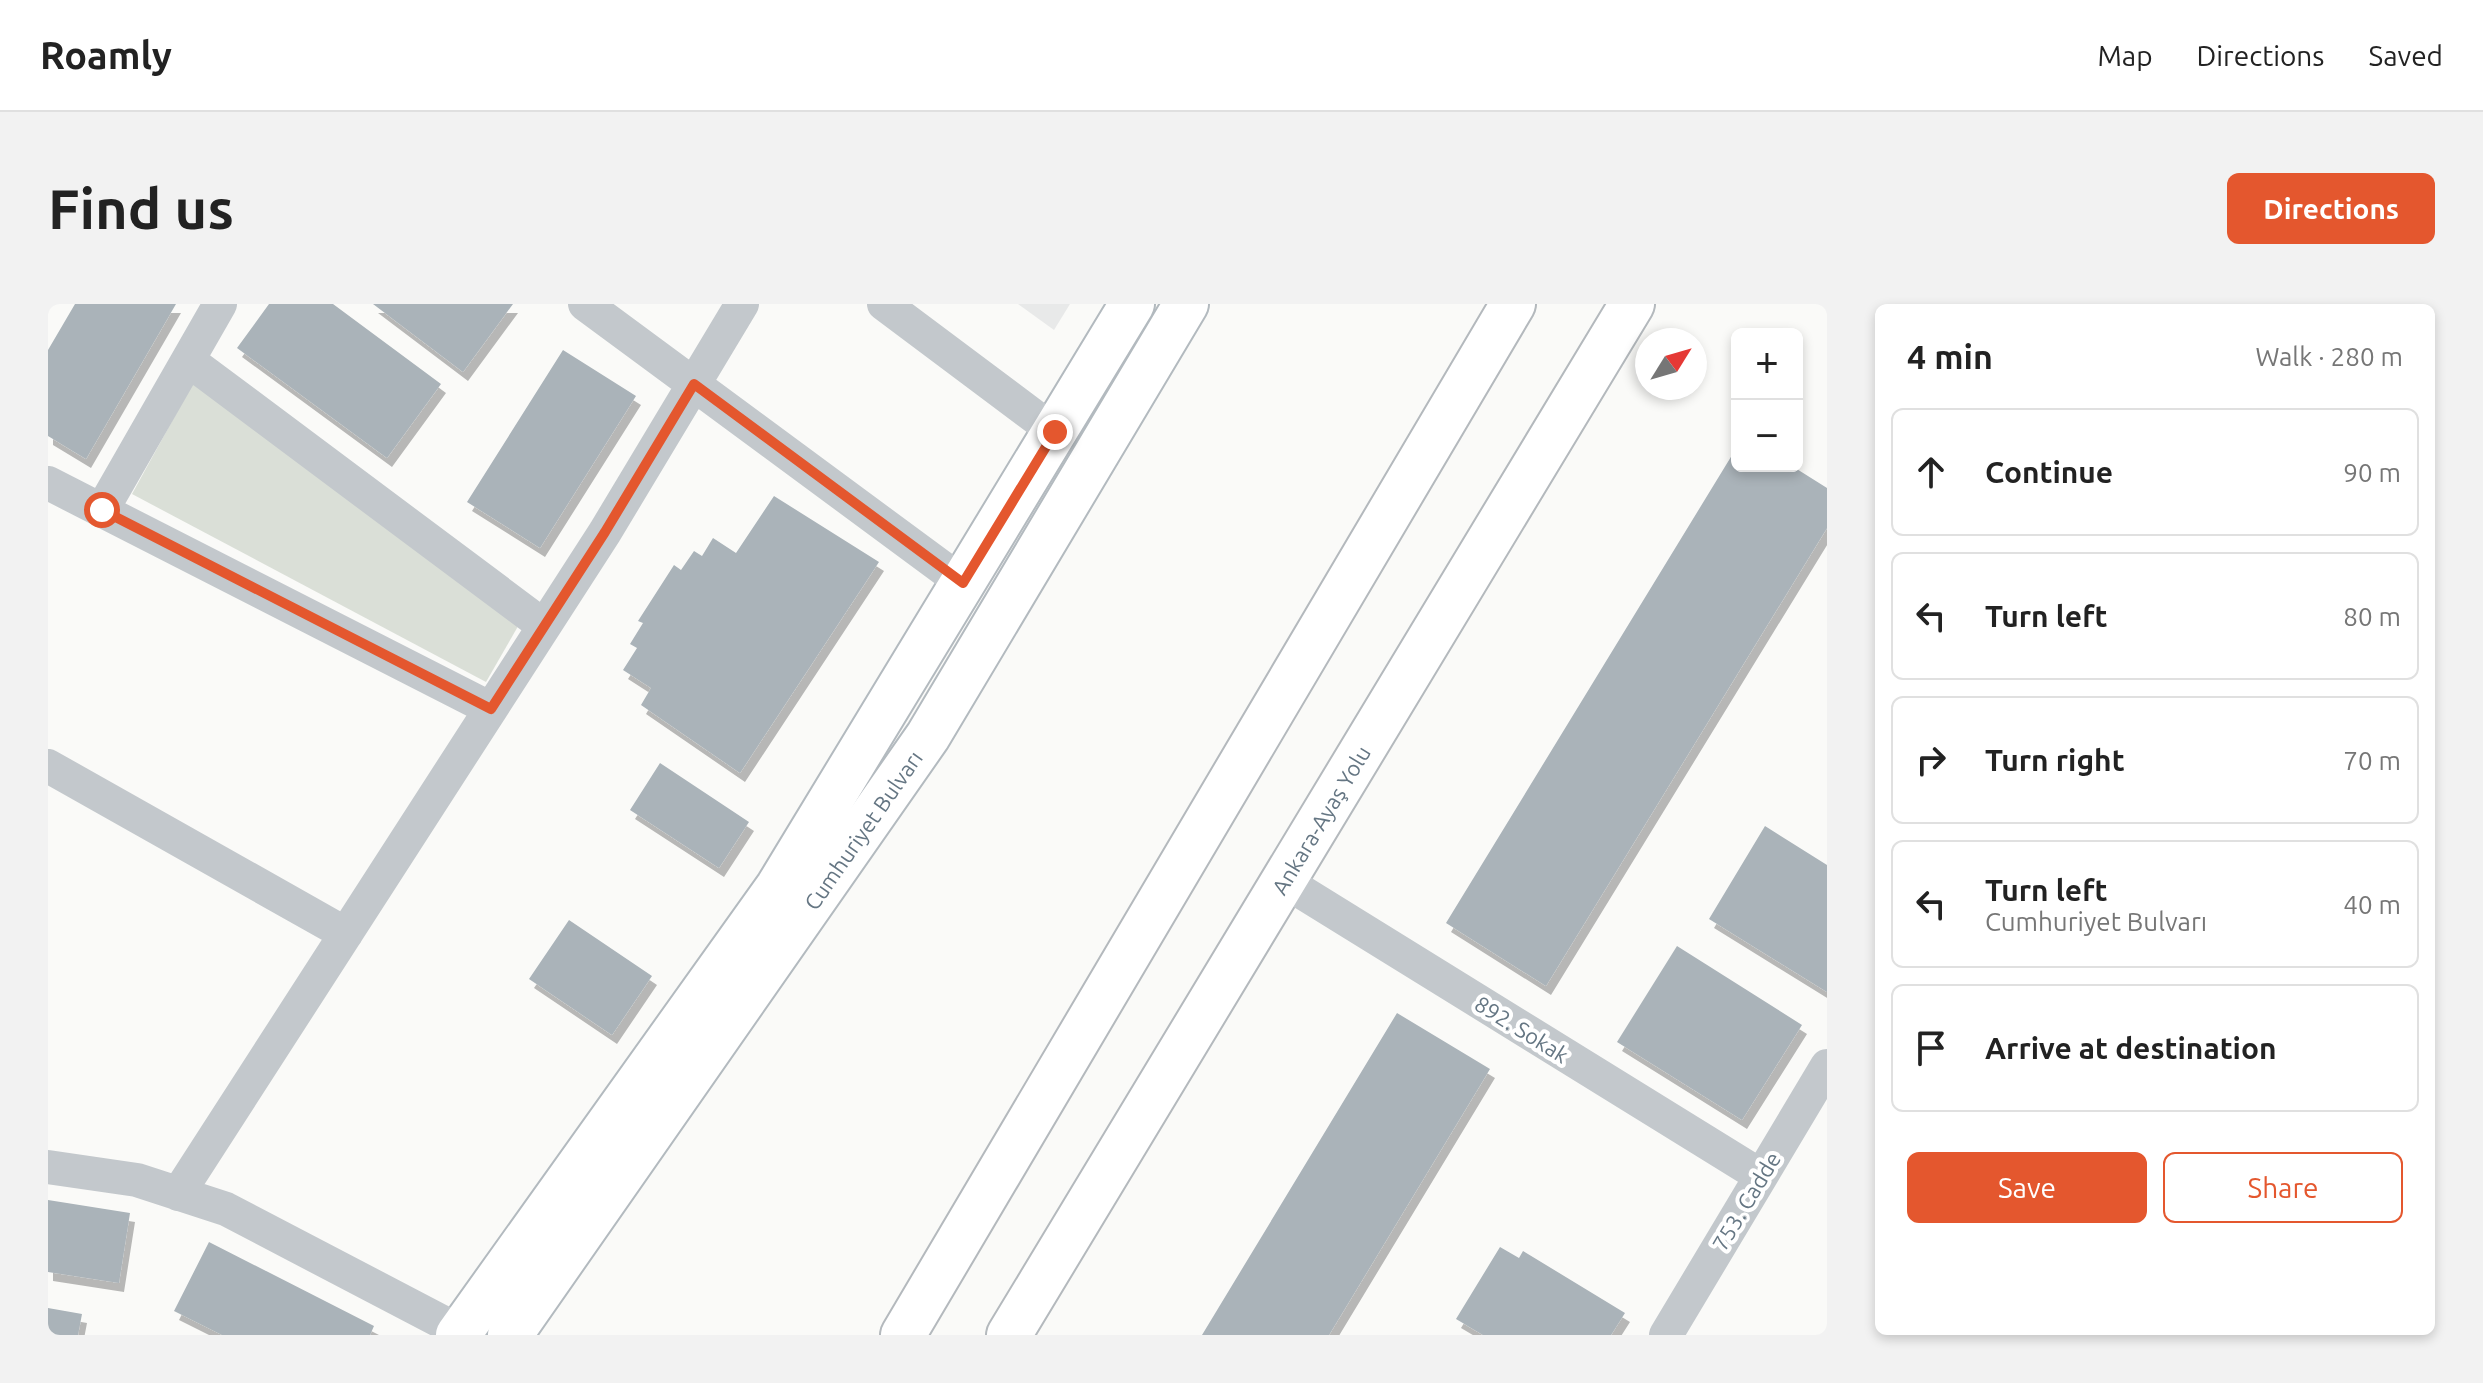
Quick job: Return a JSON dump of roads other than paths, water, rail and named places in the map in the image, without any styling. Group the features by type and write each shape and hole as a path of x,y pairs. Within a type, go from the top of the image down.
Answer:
{"main road":[{"name":"Cumhuriyet Bulvarı","path":"462,1334 778,887 1132,304"},
{"name":"Cumhuriyet Bulvarı","path":"510,1335 928,736 1186,304"},
{"path":"903,1335 1513,304"},
{"name":"Ankara-Ayaş Yolu","path":"1009,1335 1632,304"}],"street":[{"path":"102,510 220,304"},
{"path":"585,304 963,583"},
{"path":"178,1194 605,532 742,304"},
{"path":"884,304 1055,432"},
{"path":"188,360 544,626"},
{"path":"48,483 491,709"},
{"path":"48,766 346,934"},
{"name":"892. Sokak","path":"1284,881 1761,1176"},
{"name":"753. Cadde","path":"1666,1335 1827,1066"},
{"path":"48,1167 137,1180 226,1209 462,1334"}]}
